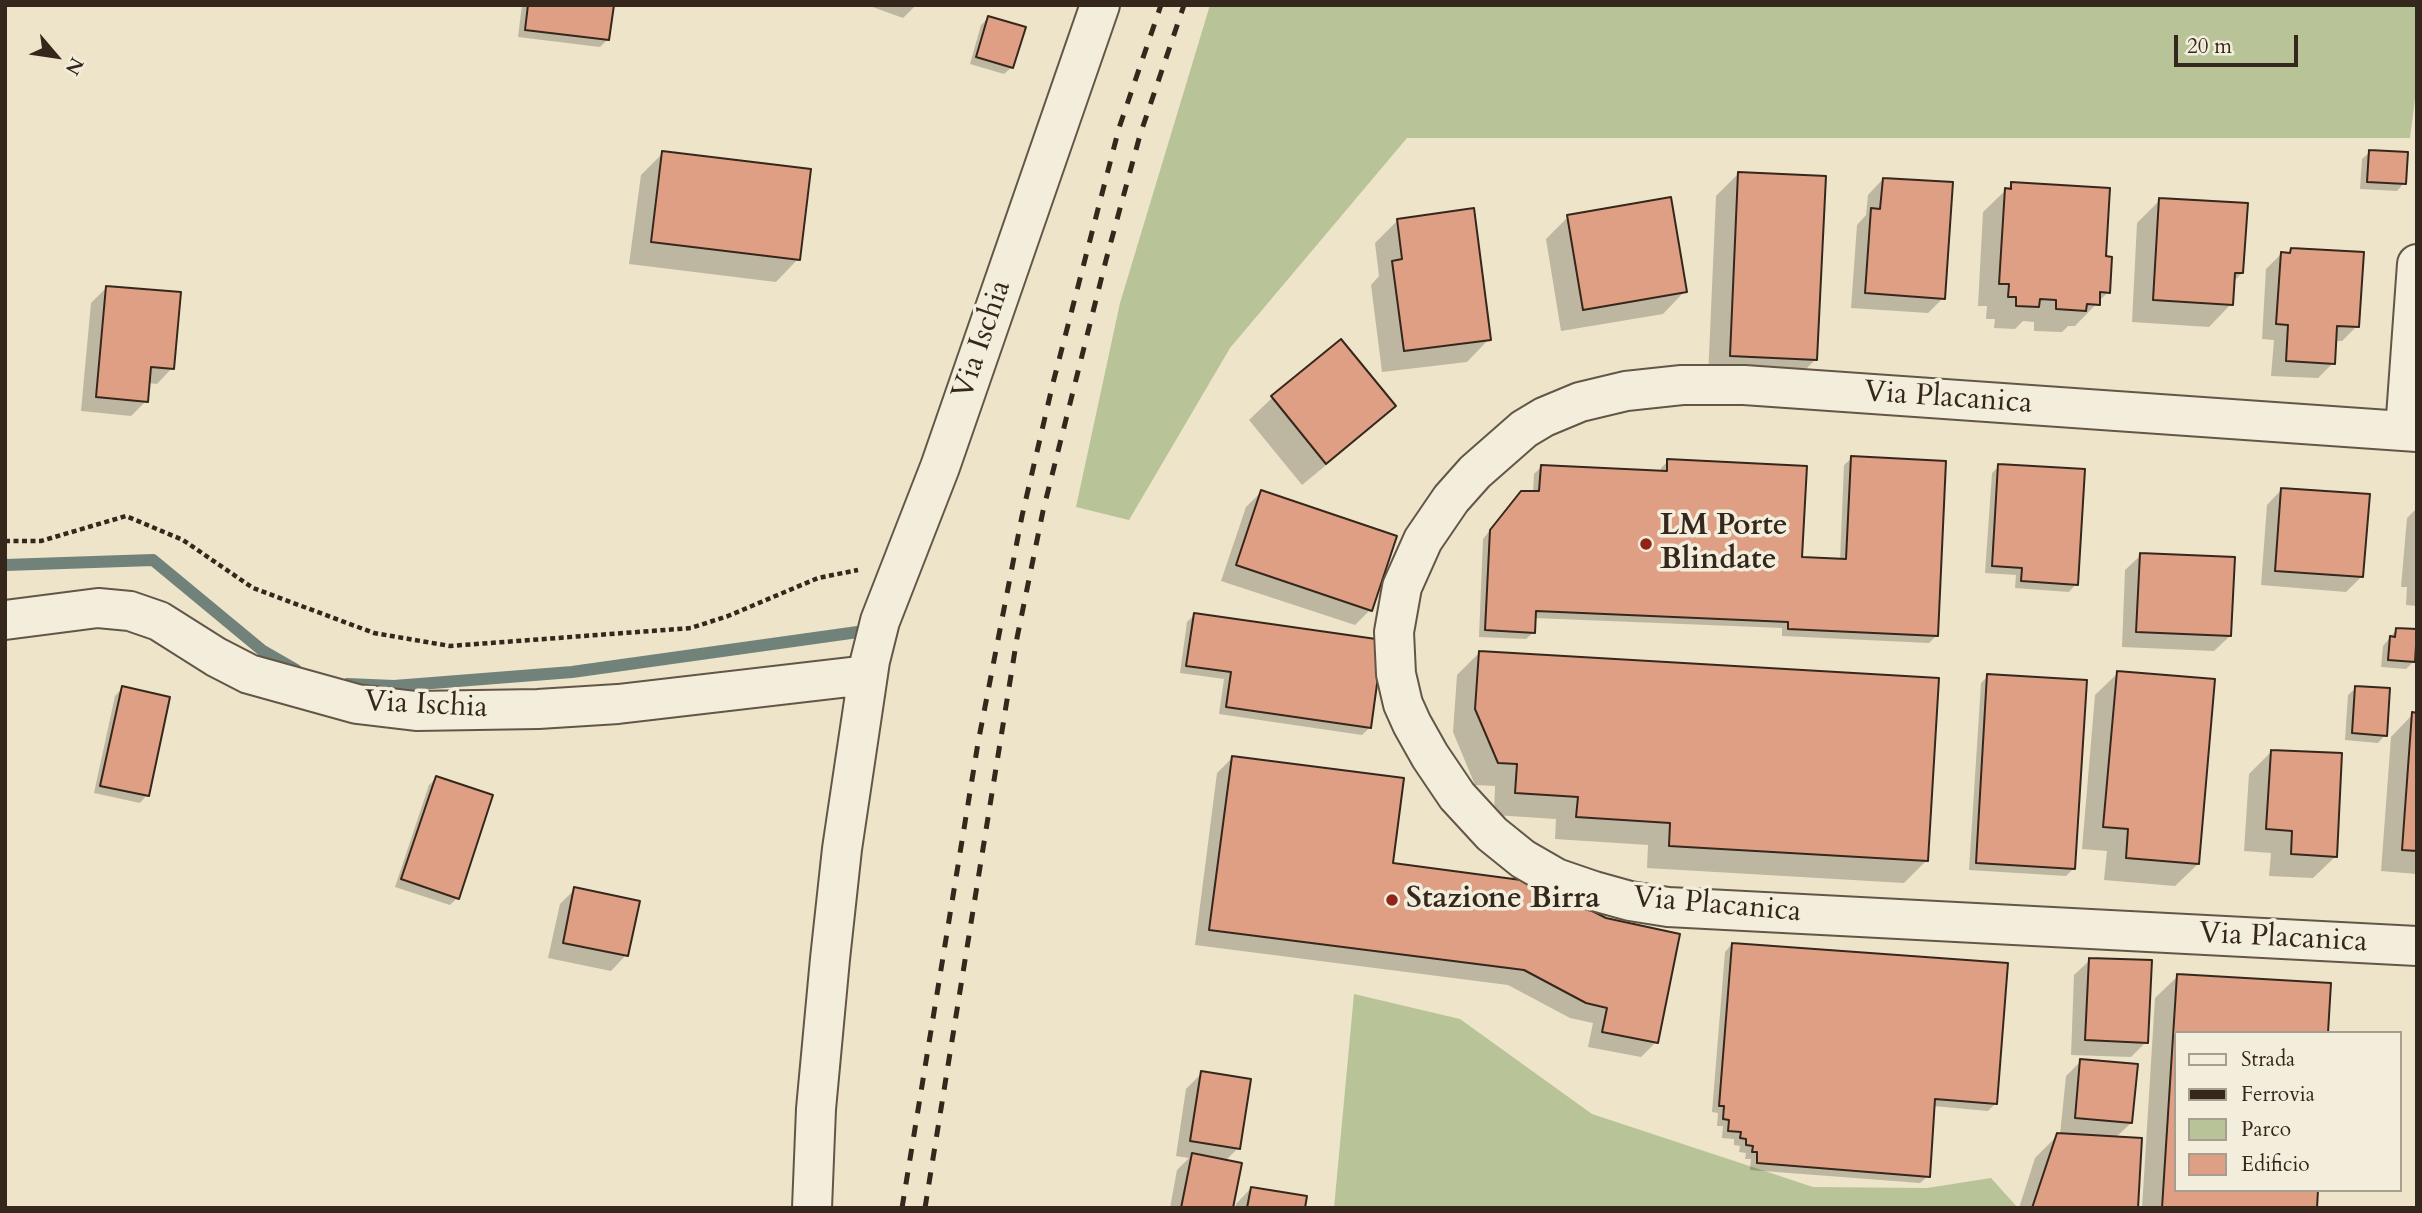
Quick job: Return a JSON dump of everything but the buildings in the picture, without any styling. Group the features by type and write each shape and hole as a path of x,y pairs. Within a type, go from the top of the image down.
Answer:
{"street":[{"name":"Via Ischia","path":"812,1208 817,1099 842,849 867,675 878,628 940,467 1100,5"},
{"path":"2411,432 2417,264"},
{"name":"Via Placanica","path":"2411,432 1744,385 1662,387 1593,398 1568,406 1524,429 1475,472 1451,499 1423,540 1402,587 1396,610 1394,653 1403,704 1412,724 1457,796 1492,834 1523,859 1556,878 1594,891 1649,905 1697,909 2417,946"},
{"name":"Via Ischia","path":"5,620 98,608 130,611 159,621 249,674 345,702 416,711 538,709 629,703 867,675"}],"path":[{"path":"5,541 41,541 126,516 183,540 253,588 374,633 450,646 678,630 728,616 818,578 852,570 900,567"}],"green space":[{"path":"1210,5 2417,5 2417,83 2410,138 1407,138 1230,348 1129,520 1076,507 1120,303"},
{"path":"1354,994 1460,1019 1592,1114 1813,1187 1927,1188 1991,1178 2018,1208 1334,1208"}],"waterway":[{"path":"5,565 153,560 263,651 296,670"},
{"path":"347,684 394,686 572,672 872,630"}],"railway":[{"path":"902,1208 978,743 1022,516 1053,383 1119,128 1161,5"},
{"path":"925,1208 1017,638 1043,511 1140,135 1184,5"}],"place":[{"name":"LM Porte Blindate","path":"1646,544"},
{"name":"Stazione Birra","path":"1392,900"}]}
